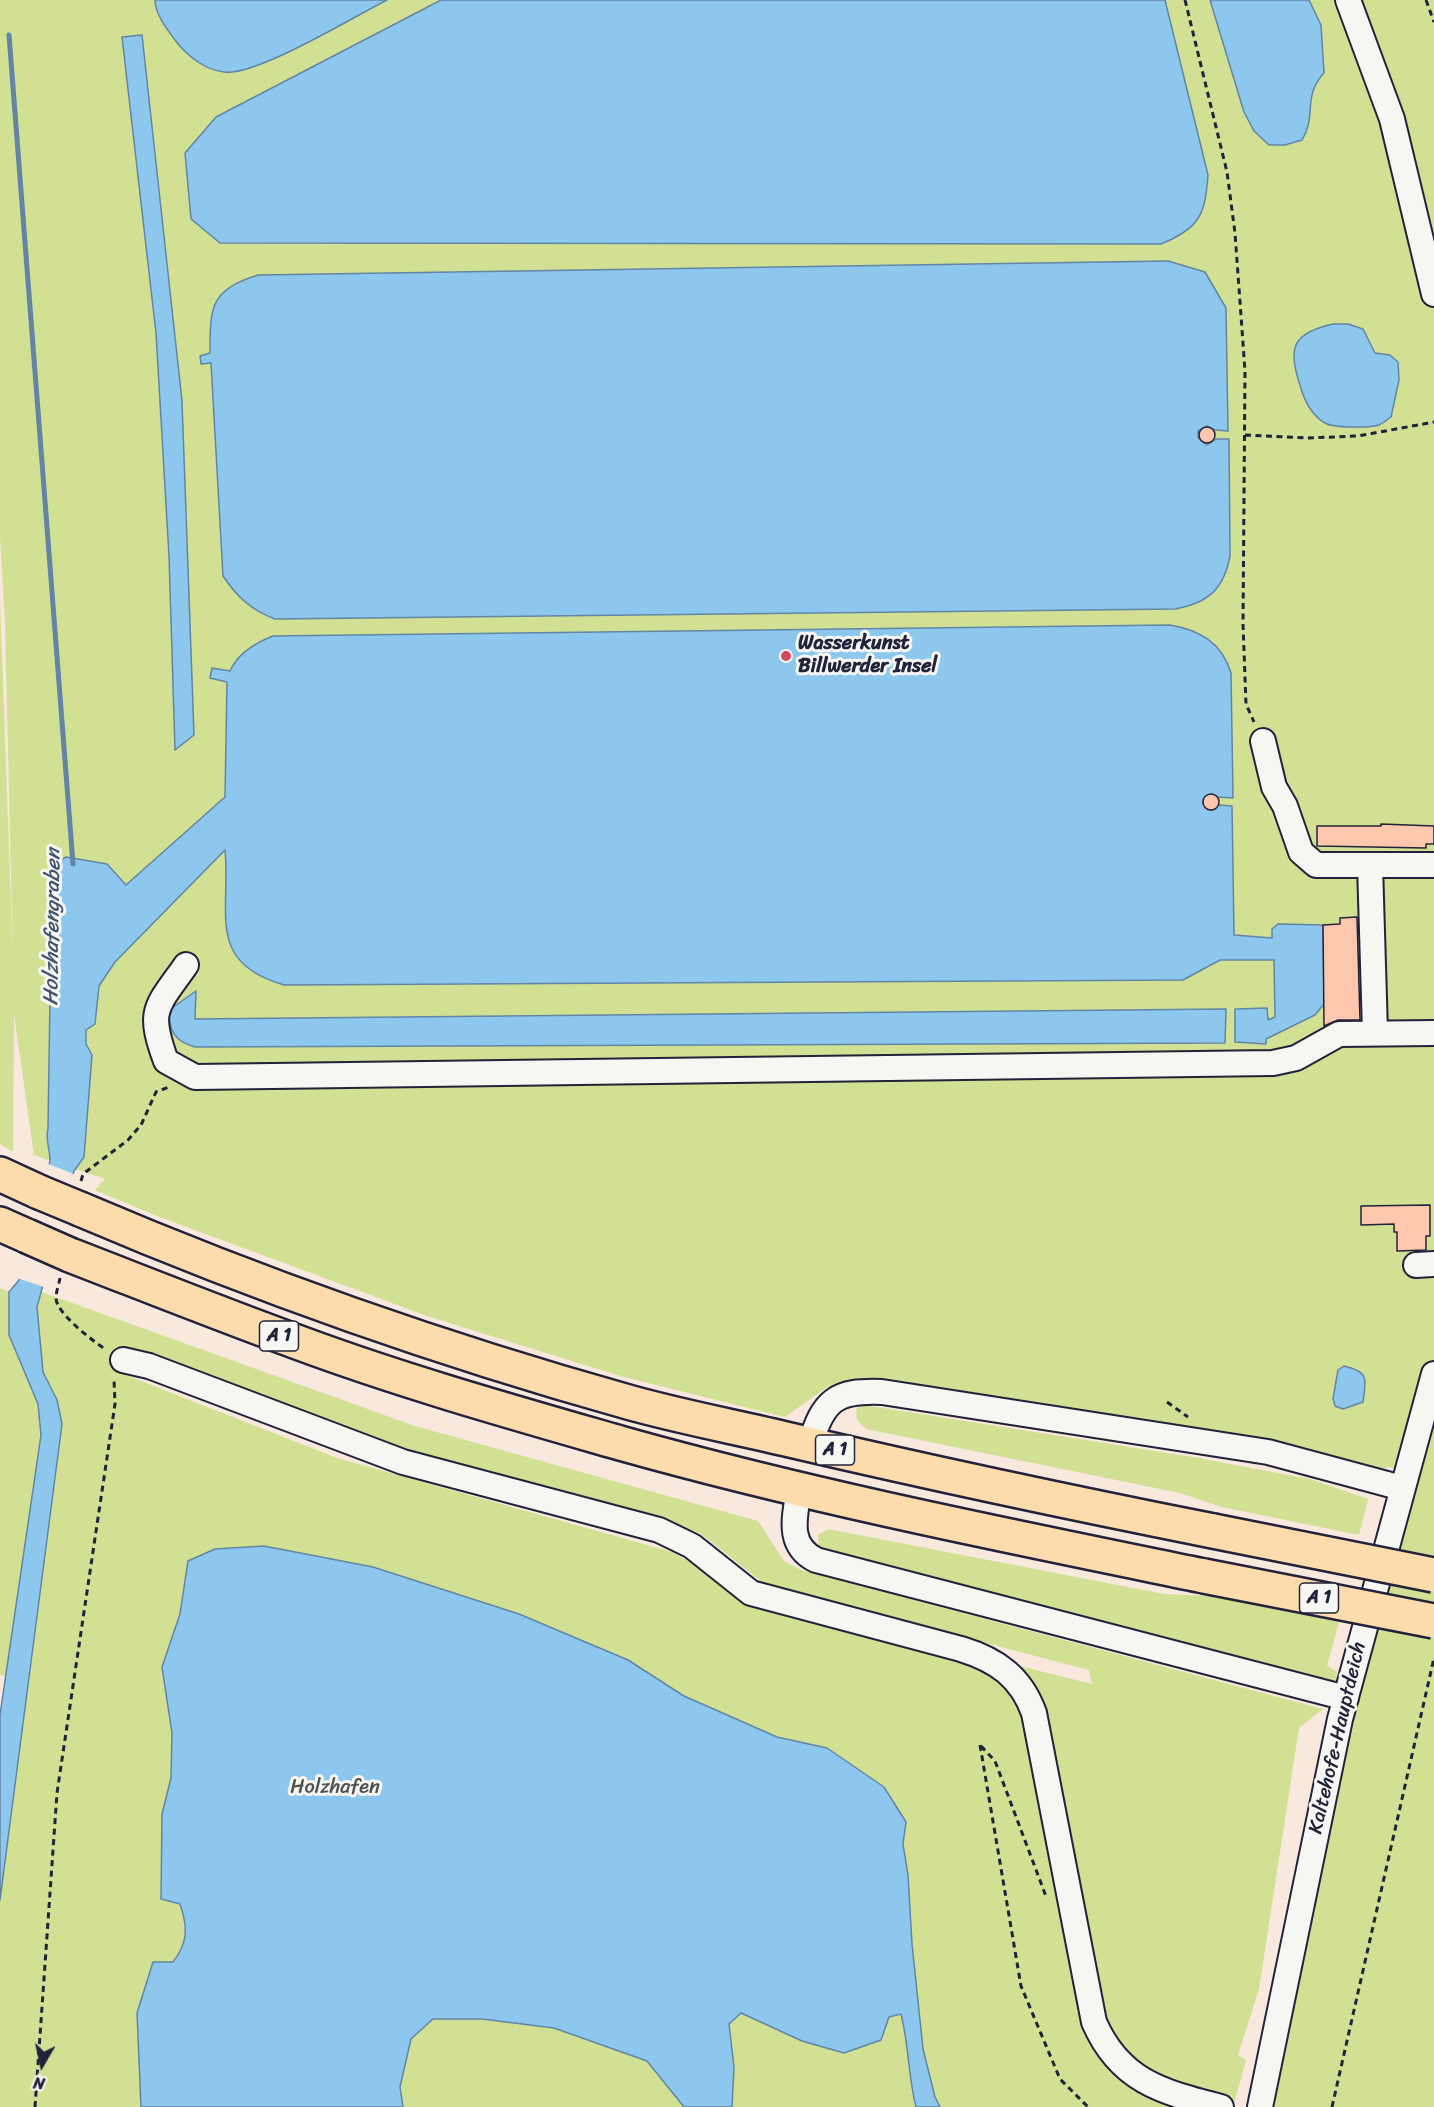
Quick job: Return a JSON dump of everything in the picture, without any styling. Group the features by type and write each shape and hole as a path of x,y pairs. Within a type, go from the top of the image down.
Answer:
{"highway":[{"name":"A 1","path":"0,1174 39,1192 81,1193 193,1256 321,1304 499,1365 632,1403 1019,1493 1434,1575"},
{"name":"A 1","path":"14,1230 70,1255 299,1344 492,1406 623,1444 799,1489 1010,1537 1434,1621"}],"lane":[{"path":"1348,0 1392,119 1434,294"},
{"path":"1263,741 1274,787 1285,807 1301,852 1316,865 1434,865"},
{"path":"1370,865 1375,1032"},
{"path":"186,965 156,1008 156,1033 166,1061 195,1077 1273,1063 1296,1058 1339,1034 1434,1033"},
{"path":"123,1360 149,1366 393,1459 659,1530 692,1546 751,1593 962,1649 984,1656 1004,1668 1018,1680 1028,1696 1034,1713 1091,2011 1102,2041 1114,2058 1148,2084 1164,2092 1221,2107"},
{"name":"Kaltehofe-Hauptdeich","path":"1260,2107 1346,1698 1434,1374"},
{"path":"810,1445 818,1418 832,1401 845,1393 882,1392 1268,1452 1402,1488"},
{"path":"799,1489 794,1522 795,1535 801,1549 816,1560 1346,1698"}],"path":[{"path":"1185,0 1227,172 1245,371 1243,624 1246,704 1263,741"},
{"path":"1426,0 1434,22"},
{"path":"1245,435 1307,438 1358,436 1434,422"},
{"path":"81,1193 82,1174 128,1140 141,1125 156,1092 195,1077"},
{"path":"35,2107 57,1793 115,1404 114,1375 123,1360"},
{"path":"1332,2107 1434,1658"},
{"path":"1050,1907 994,1761 980,1745 1021,1986 1060,2079 1088,2107"}],"green space":[{"path":"0,0 1434,0 1434,2107 1270,2107 1322,1837 1415,1472 1388,1467 1377,1472 977,1397 827,1387 785,1417 620,1376 427,1316 157,1216 95,1190 105,1179 34,1155 14,1014 13,1152 0,1144 0,598 13,960 5,624 0,537"},
{"name":"Holzhafen","path":"0,1288 9,1292 9,1298 37,1319 39,1291 415,1426 758,1521 784,1561 801,1570 1323,1709 1299,1728 1259,1989 1238,2055 1246,2060 1233,2107 0,2107 0,1900 28,1679 0,1675","holes":["115,1347 399,1452 700,1533 767,1586 1089,1670 1092,1684 758,1601 672,1552 337,1458 113,1370"]},
{"path":"864,1405 1193,1457 1310,1479 1368,1499 1359,1535 1222,1507 1180,1493 866,1429 857,1420 856,1409"},
{"path":"828,1529 1164,1594 1210,1596 1339,1622 1327,1666 1337,1672 1334,1687 826,1556 819,1546 818,1535"}],"water":[{"path":"155,0 387,0 281,56 239,71 224,72 203,65 185,51 162,21"},
{"path":"441,0 1165,0 1208,175 1205,200 1192,226 1161,244 220,243 191,219 185,153 216,117"},
{"path":"1210,0 1309,0 1321,25 1324,73 1313,90 1309,123 1302,140 1285,145 1269,145 1254,131 1244,112"},
{"path":"142,35 182,401 194,735 175,750 169,556 156,333 122,37"},
{"path":"1168,261 1205,272 1226,308 1228,431 1215,430 1207,426 1198,431 1198,438 1207,445 1216,439 1229,439 1230,556 1219,586 1213,593 1197,603 1175,609 275,619 245,602 223,576 211,363 201,364 200,356 210,353 211,324 216,302 230,287 258,275"},
{"path":"1333,324 1348,324 1363,329 1375,353 1390,355 1398,362 1399,380 1391,417 1379,425 1352,427 1329,425 1316,416 1306,402 1296,372 1294,351 1302,337 1309,332"},
{"path":"1170,625 1200,634 1216,646 1231,673 1233,798 1218,797 1212,794 1204,799 1203,804 1211,810 1219,805 1232,806 1234,935 1272,938 1272,929 1278,924 1323,925 1324,1004 1315,1015 1266,1039 1266,1044 1235,1042 1235,1009 1267,1008 1268,1020 1275,1017 1274,960 1220,960 1183,980 284,985 259,975 242,963 232,949 225,914 225,850 115,962 99,986 95,1024 86,1030 86,1044 92,1055 84,1157 74,1171 37,1307 43,1372 57,1400 62,1424 0,1900 0,1715 41,1435 38,1404 9,1335 9,1292 19,1280 50,1161 47,1137 52,865 66,857 107,864 126,885 225,797 227,682 210,678 212,668 230,671 248,649 273,636"},
{"path":"196,991 195,1019 1226,1009 1225,1043 195,1047 182,1042 174,1034 170,1024 169,1010"},
{"path":"1344,1366 1362,1373 1365,1387 1363,1402 1343,1409 1335,1406 1333,1399 1338,1370"},
{"path":"264,1546 373,1567 519,1614 628,1660 684,1696 777,1737 827,1748 884,1787 906,1822 903,1844 908,1875 912,1944 923,2049 935,2097 940,2107 916,2107 901,2014 889,2017 881,2040 844,2053 802,2041 741,2013 729,2024 734,2067 732,2107 684,2107 647,2061 554,2028 482,2019 433,2019 411,2039 400,2087 403,2107 141,2107 137,2013 153,1962 173,1962 182,1948 185,1934 180,1904 161,1899 162,1814 171,1778 172,1733 162,1667 180,1614 188,1561 215,1549"}],"pier":[{"path":"46,1163 76,1175 44,1287 17,1278"}],"building":[{"path":"1204,427 1210,427 1215,435 1213,441 1204,443 1199,438 1199,432"},
{"path":"1208,794 1214,794 1219,802 1217,808 1208,810 1203,805 1203,799"},
{"path":"1381,824 1434,826 1434,844 1426,844 1426,848 1317,846 1317,826 1381,826"},
{"path":"1357,917 1360,1020 1338,1020 1324,1026 1323,925 1340,924 1340,918"},
{"path":"1430,1205 1430,1236 1426,1236 1426,1250 1397,1251 1397,1232 1394,1232 1394,1224 1361,1225 1361,1206"}],"waterway":[{"name":"Holzhafengraben","path":"9,35 73,864"}],"place":[{"name":"Wasserkunst Billwerder Insel","path":"786,656"}]}
